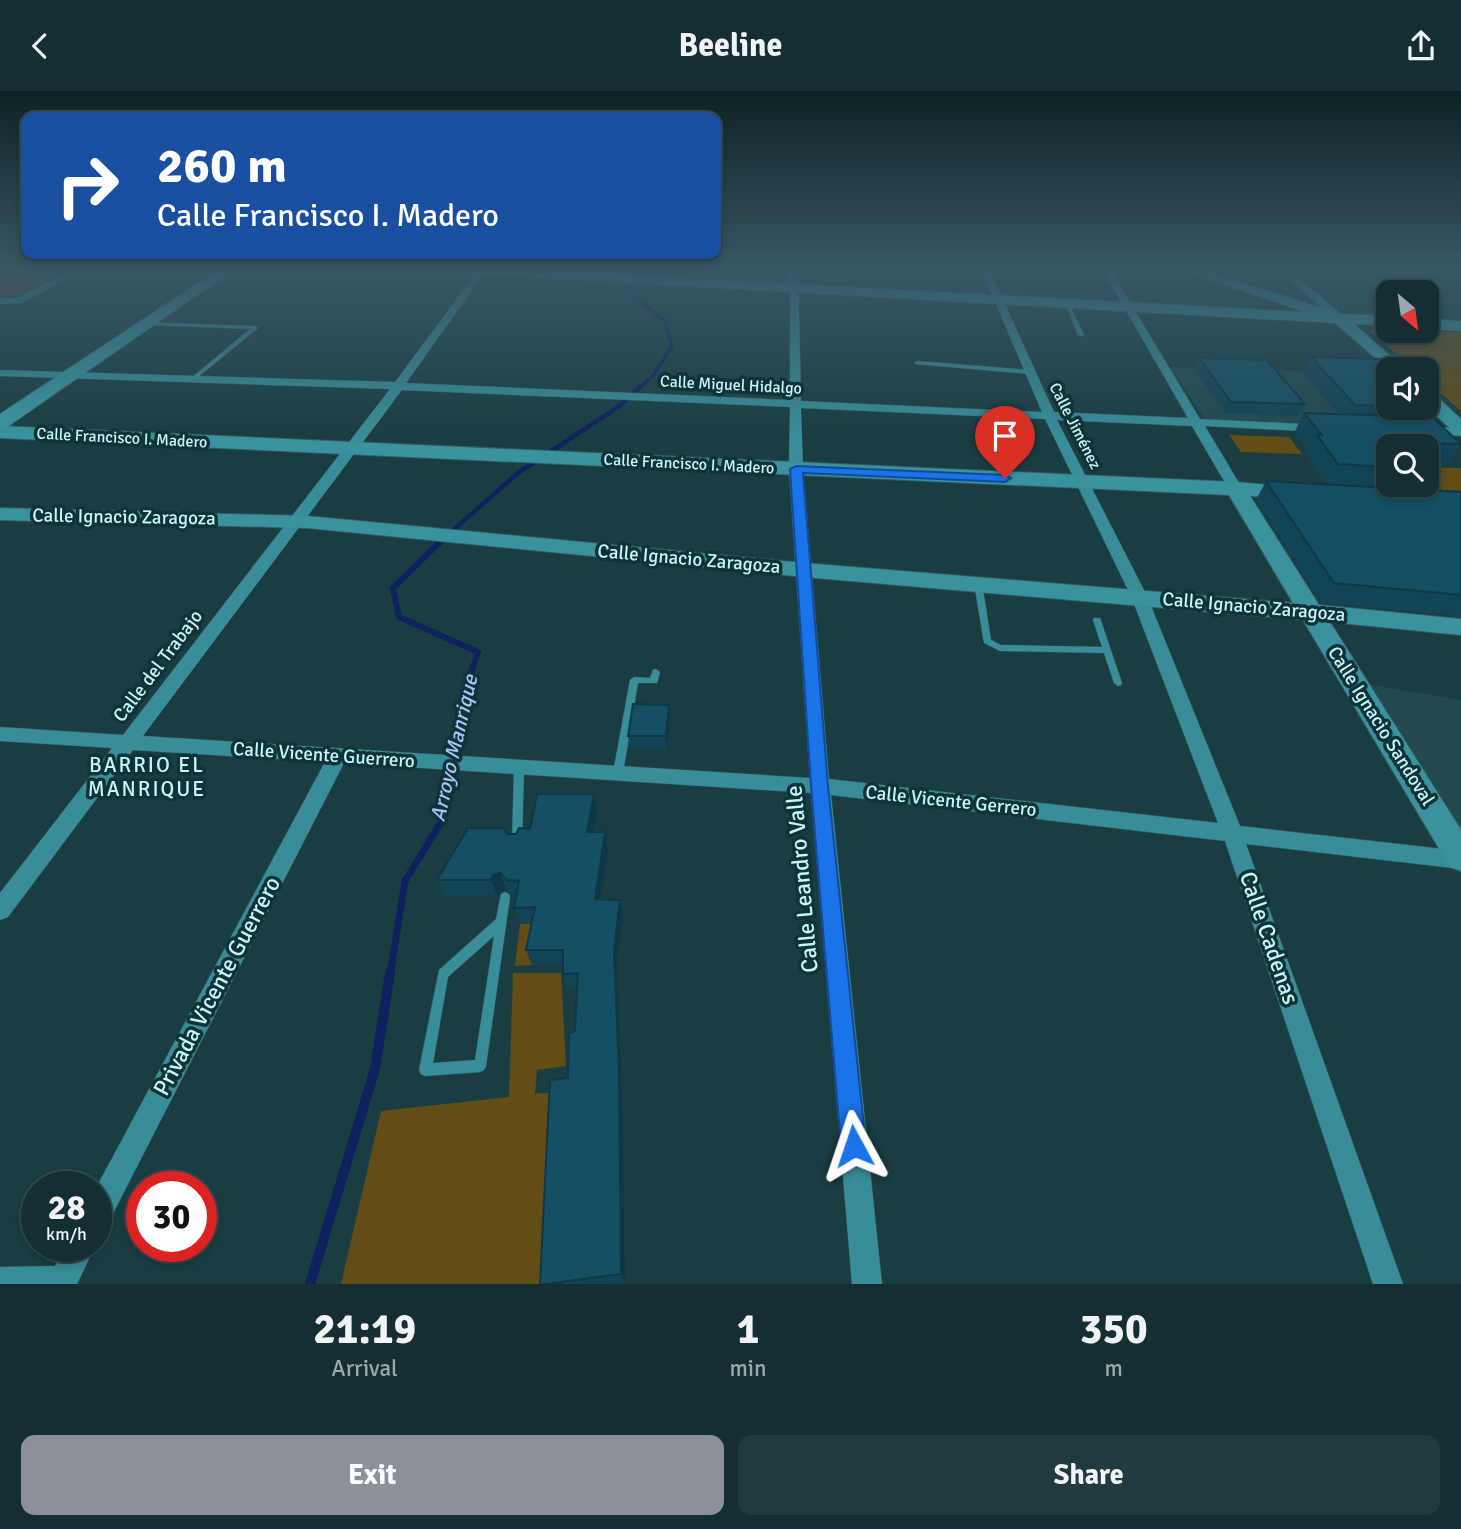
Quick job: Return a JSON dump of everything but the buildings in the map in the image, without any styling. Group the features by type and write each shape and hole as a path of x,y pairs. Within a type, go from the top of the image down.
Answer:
{"main road":[{"path":"0,423 146,325"}],"street":[{"name":"Calle del Trabajo","path":"0,909 352,450 443,325"},
{"name":"Calle Leandro Valle","path":"793,325 796,469 820,786 867,1284"},
{"name":"Calle Jiménez","path":"1009,325 1050,417 1139,596"},
{"path":"1140,325 1235,488"},
{"path":"1347,325 1383,357"},
{"path":"1439,325 1461,326"},
{"name":"Calle Miguel Hidalgo","path":"0,373 399,387 1331,428"},
{"path":"1439,409 1461,431"},
{"path":"1412,431 1461,431"},
{"name":"Calle Francisco I. Madero","path":"0,432 1317,493"},
{"name":"Calle Ignacio Sandoval","path":"1235,488 1461,858"},
{"name":"Calle Ignacio Zaragoza","path":"0,514 295,522 804,570 1139,596 1461,627"},
{"name":"Calle Cadenas","path":"1139,596 1232,832 1388,1284"},
{"name":"Calle Vicente Guerrero","path":"0,734 439,762"},
{"name":"Privada Vicente Guerrero","path":"112,1187 338,756"},
{"name":"Calle Vicente Gerrero","path":"439,762 820,786 1461,858"},
{"path":"0,1282 63,1281 73,1262"}],"lane":[{"path":"165,325 254,328 192,380"},
{"path":"1076,325 1081,335"},
{"path":"917,363 1030,372"},
{"path":"978,583 987,641 1000,648 1107,650"},
{"path":"1097,620 1118,683"},
{"path":"618,773 634,680 654,681 656,672"},
{"path":"517,845 519,767"},
{"path":"500,923 443,974 425,1070 480,1066 505,897"}],"shaded area":[{"path":"1439,332 1461,332 1461,411 1439,392 1439,357 1400,357 1384,343 1439,343"},
{"path":"1170,367 1376,374 1376,420 1427,420 1434,427 1205,420"},
{"path":"1229,435 1289,437 1302,454 1241,452"},
{"path":"1439,467 1461,468 1461,491 1442,490 1439,487"},
{"path":"1371,685 1461,700 1461,841 1396,725"},
{"path":"540,923 532,965 515,966 520,924"},
{"path":"513,973 561,973 566,1066 537,1070 535,1094 556,1092 548,1284 341,1284 381,1111 509,1097"}],"waterway":[{"name":"Arroyo Manrique","path":"639,388 653,376 672,346 666,325"},
{"name":"Arroyo Manrique","path":"443,539 518,473 618,407 641,386"},
{"name":"Arroyo Manrique","path":"445,537 393,588 399,617 478,652 466,689 458,731"},
{"name":"Arroyo Manrique","path":"390,975 405,881 441,822 459,729"},
{"name":"Arroyo Manrique","path":"310,1284 375,1069 390,973"}],"district":[{"name":"BARRIO EL MANRIQUE","path":"147,777"}],"route":[{"path":"854,1146 820,786 796,469 1005,478"}]}
